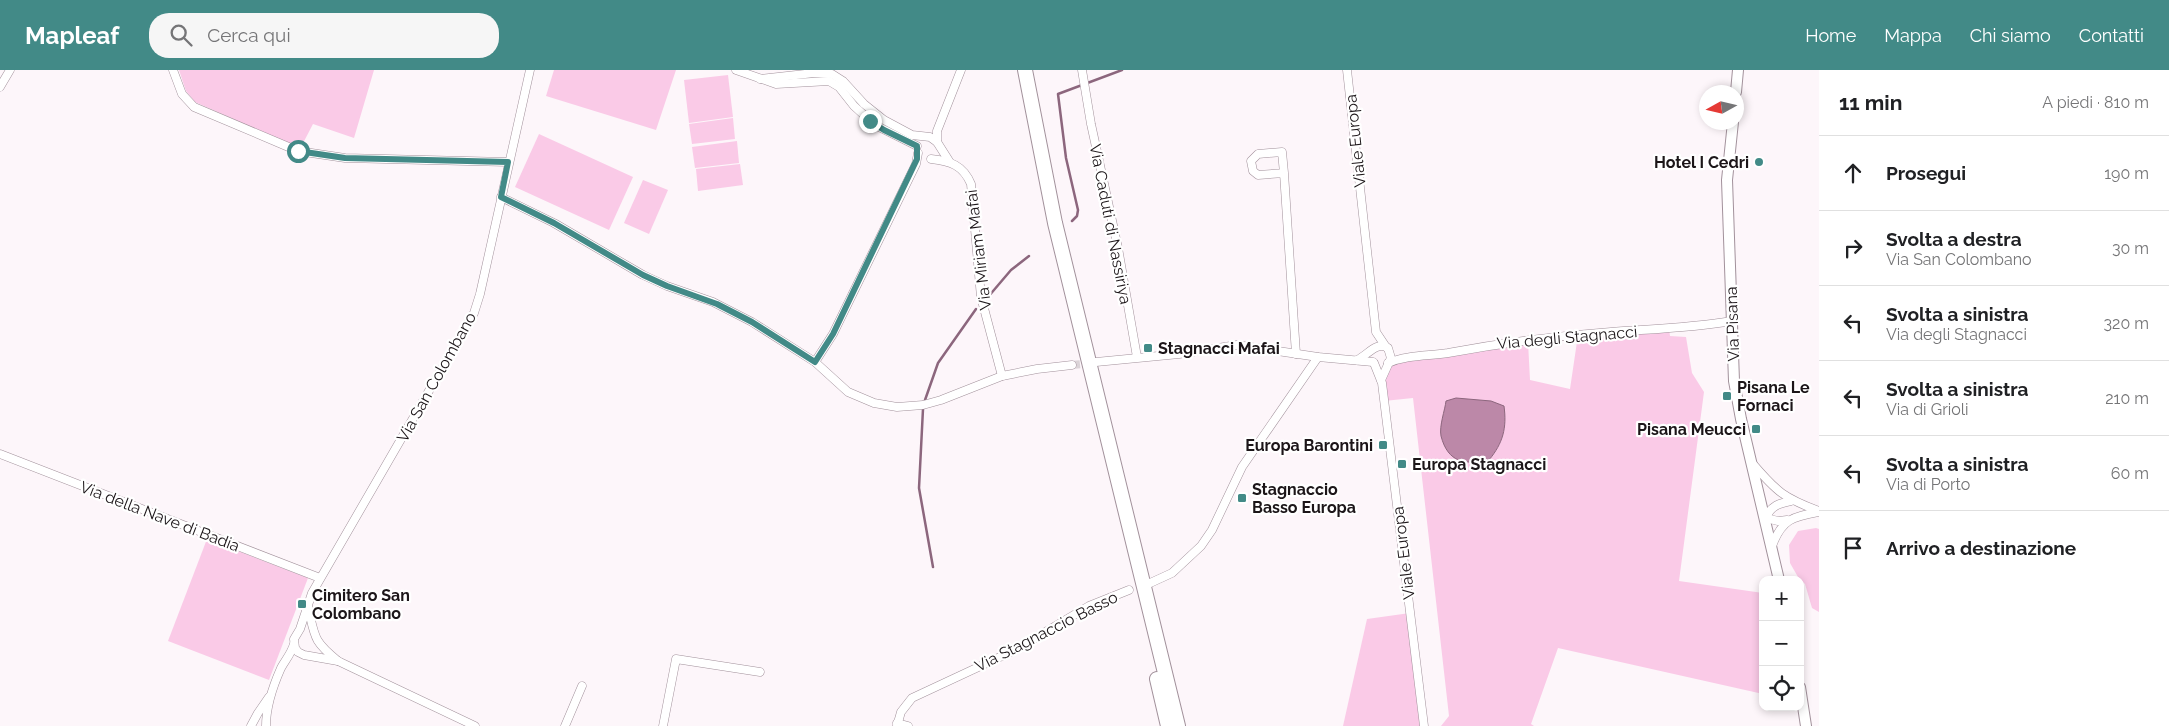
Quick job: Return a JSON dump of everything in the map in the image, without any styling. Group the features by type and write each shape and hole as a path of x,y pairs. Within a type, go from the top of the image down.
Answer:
{"highway":[{"path":"1015,70 1042,208 1168,726"},
{"path":"1025,70 1055,224 1178,726"}],"main road":[{"path":"1737,85 1738,70"},
{"name":"Via Pisana","path":"1731,130 1727,180 1736,395 1778,576"},
{"path":"1804,711 1806,726"}],"street":[{"path":"0,87 10,70"},
{"path":"173,70 182,94 194,107 298,151 345,158 508,162"},
{"name":"Via San Colombano","path":"271,696 282,667 290,657 312,593 474,314 530,70"},
{"path":"736,70 776,84 827,81 837,86 852,104 875,125 918,150 922,158 949,161"},
{"path":"916,164 930,159 937,154 937,131 962,70"},
{"name":"Via Caduti di Nassiriya","path":"1078,70 1085,91"},
{"name":"Via Caduti di Nassiriya","path":"1082,70 1091,124 1118,248 1137,357"},
{"name":"Viale Europa","path":"1347,70 1376,332 1388,349"},
{"path":"760,79 837,73 878,116 908,133 926,137 938,144"},
{"path":"827,81 837,73"},
{"path":"815,362 833,334 916,164 919,141 937,131"},
{"name":"Via Miriam Mafai","path":"938,144 949,161 964,171 972,187 981,297 1002,376"},
{"path":"1284,173 1258,176 1253,172 1251,161 1258,154 1282,152 1284,173 1296,354"},
{"path":"501,197 554,223 637,272 667,286 717,304 752,322 815,362 832,380 851,394 874,404 890,407 914,407 933,403 1002,376 1072,365"},
{"name":"Via degli Stagnacci","path":"1096,362 1178,354 1237,345 1318,357 1357,360 1380,366 1402,358 1448,353 1492,344 1594,334 1687,328 1732,322"},
{"name":"Viale Europa","path":"1372,350 1373,337 1376,332"},
{"path":"1357,360 1380,345 1402,358"},
{"path":"1388,349 1391,357 1388,363"},
{"path":"1372,350 1370,355 1374,363"},
{"path":"1148,584 1172,573 1201,546 1212,530 1242,467 1318,357"},
{"name":"Viale Europa","path":"1374,363 1382,380 1424,726"},
{"name":"Viale Europa","path":"1382,380 1388,363"},
{"name":"Via della Nave di Badia","path":"0,454 320,578"},
{"path":"1753,464 1771,485 1791,501 1819,512"},
{"path":"1791,501 1775,506 1768,511 1766,518 1778,521 1787,520 1819,512"},
{"path":"1772,546 1780,528 1787,520"},
{"name":"Via Stagnaccio Basso","path":"897,724 901,712 912,698 1017,649 1089,606 1129,590"},
{"path":"290,657 305,655 315,650 315,639 308,607"},
{"path":"297,635 305,632 338,661 475,726"},
{"path":"294,644 298,652 305,655 338,661"},
{"path":"663,726 676,659 760,672"},
{"path":"565,726 582,686"},
{"path":"251,726 271,696"},
{"path":"255,718 266,724 271,696"},
{"path":"897,724 908,726"}],"shaded area":[{"path":"179,70 374,70 354,138 313,124 300,149 195,102 186,91"},
{"path":"554,70 676,70 656,130 546,96"},
{"path":"728,75 733,117 689,123 684,80"},
{"path":"733,118 735,139 692,144 689,124"},
{"path":"539,134 633,177 609,230 515,187"},
{"path":"737,141 739,163 695,168 692,147"},
{"path":"740,164 743,185 698,191 696,169"},
{"path":"643,180 668,190 649,234 624,223"},
{"path":"1669,329 1670,336 1686,337 1692,373 1704,392 1679,581 1759,592 1759,693 1558,648 1531,724 1534,726 1441,726 1449,716 1413,398 1384,401 1384,372 1387,364 1528,342 1530,380 1570,389 1578,335"},
{"path":"1456,398 1491,401 1504,406 1505,421 1503,435 1498,447 1489,460 1465,462 1459,460 1448,452 1444,445 1441,436 1441,423 1446,401"},
{"path":"1819,529 1819,612 1812,608 1804,583 1804,576 1797,576 1790,563 1789,545 1798,531"},
{"path":"207,539 308,578 269,680 168,641"},
{"path":"1410,613 1424,726 1343,726 1367,619"}],"waterway":[{"path":"1072,221 1077,216 1078,210 1066,158 1058,94 1122,70"},
{"path":"988,297 1011,270 1029,256"},
{"path":"925,400 938,363 976,309"},
{"path":"923,409 919,488 933,567"}],"tunnel":[{"path":"1072,365 1092,363"}],"place":[{"name":"Hotel I Cedri","path":"1759,162"},
{"name":"Stagnacci Mafai","path":"1148,348"},
{"name":"Pisana Le Fornaci","path":"1727,396"},
{"name":"Pisana Meucci","path":"1756,429"},
{"name":"Europa Barontini","path":"1383,445"},
{"name":"Europa Stagnacci","path":"1402,464"},
{"name":"Stagnaccio Basso Europa","path":"1242,498"},
{"name":"Cimitero San Colombano","path":"302,604"}],"route":[{"path":"298,151 345,158 508,162 501,197 554,223 624,266 667,286 717,304 752,322 815,362 833,334 864,267 916,164 917,146 870,121"}]}
